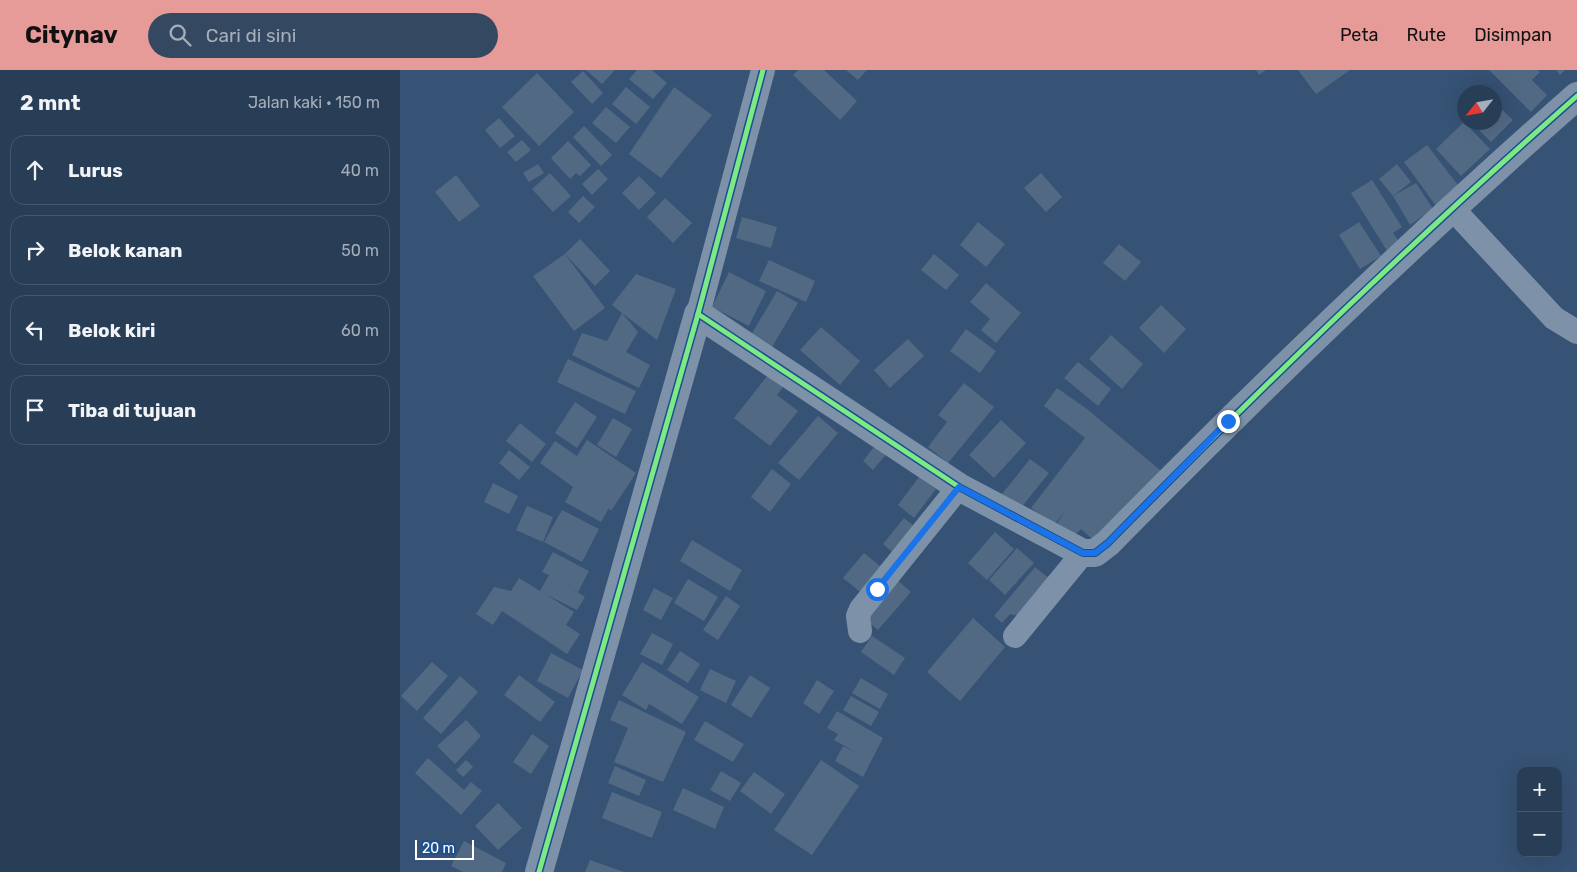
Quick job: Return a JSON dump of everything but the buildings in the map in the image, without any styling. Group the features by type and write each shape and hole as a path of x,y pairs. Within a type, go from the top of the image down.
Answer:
{"street":[{"path":"540,872 698,314 763,70"},
{"path":"698,314 959,487 1083,553 1095,553 1108,543 1228,421 1451,207 1577,96"},
{"path":"1451,207 1554,318 1577,332"},
{"path":"860,631 858,623 861,609 959,487"},
{"path":"1015,636 1083,553"}],"cycle path":[{"path":"539,872 698,314 763,70"},
{"path":"698,314 959,487 1083,553 1095,553 1108,543 1338,315 1577,96"}],"route":[{"path":"877,589 959,487 1083,553 1095,553 1108,543 1228,421"}]}
